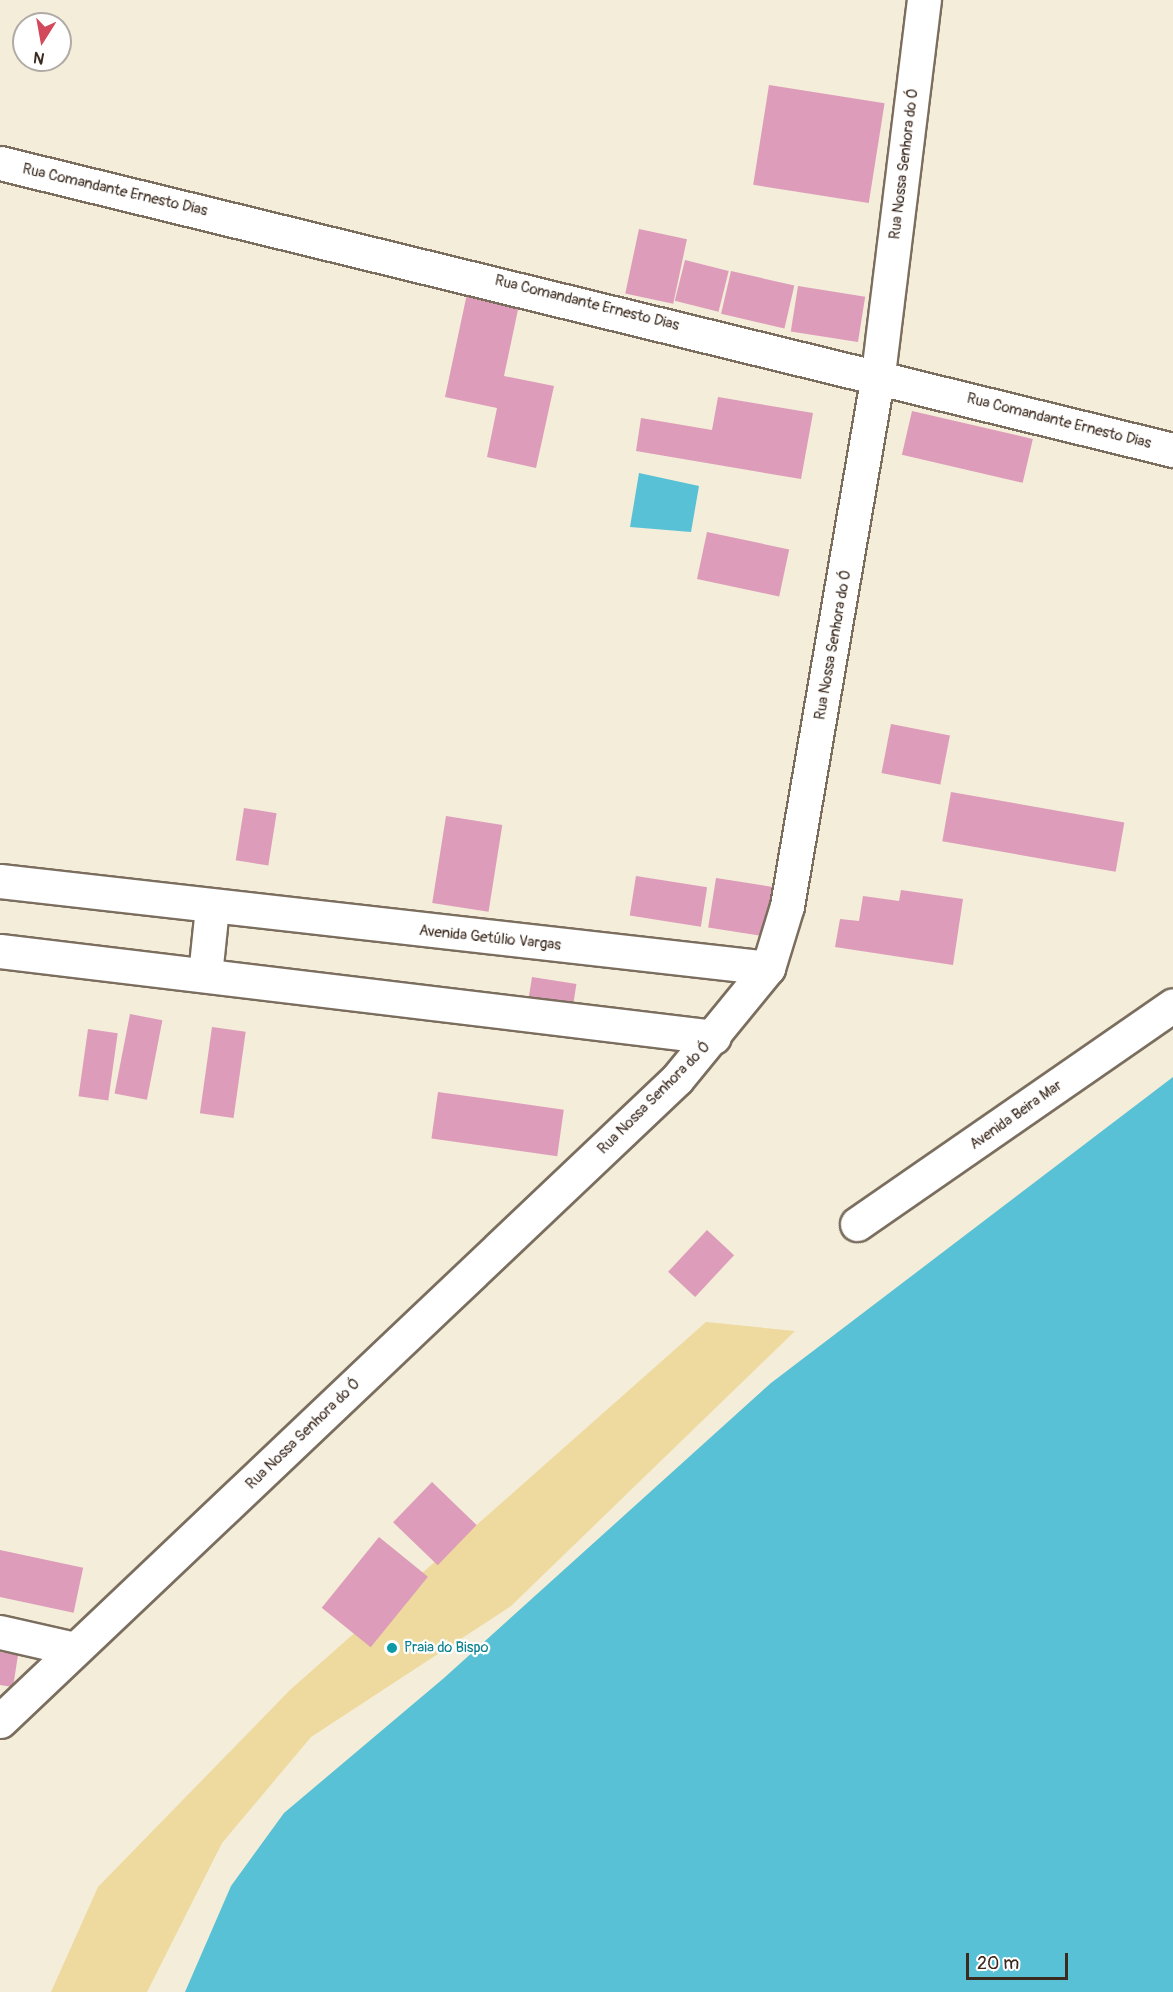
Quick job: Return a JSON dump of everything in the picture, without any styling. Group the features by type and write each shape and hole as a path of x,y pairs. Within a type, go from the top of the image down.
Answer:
{"street":[{"name":"Rua Nossa Senhora do Ó","path":"0,1721 676,1079 714,1037 768,968 788,906 878,374 924,0"},
{"name":"Rua Comandante Ernesto Dias","path":"0,163 878,374 1173,450"},
{"name":"Avenida Getúlio Vargas","path":"0,881 213,907 768,968"},
{"path":"205,975 213,907"},
{"path":"0,951 714,1037"},
{"name":"Avenida Beira Mar","path":"857,1224 1173,1005"},
{"path":"0,1632 75,1648"}],"sand":[{"name":"Praia do Bispo","path":"706,1322 795,1331 511,1606 311,1737 222,1843 147,1992 51,1992 98,1887 290,1690"}],"water":[{"path":"639,473 699,486 691,532 630,527"},
{"path":"1173,1077 1173,1992 185,1992 231,1886 284,1813 444,1678 771,1383"}],"building":[{"path":"769,85 885,103 869,203 753,185"},
{"path":"639,229 687,239 673,304 625,294"},
{"path":"685,260 729,271 719,312 675,301"},
{"path":"731,271 794,286 784,328 721,314"},
{"path":"798,286 865,297 858,342 791,331"},
{"path":"468,289 520,300 504,376 554,386 536,468 487,457 497,408 445,397"},
{"path":"718,397 813,413 801,479 636,451 641,418 712,430"},
{"path":"912,411 1033,439 1023,483 902,455"},
{"path":"707,532 789,549 779,596 697,579"},
{"path":"891,724 950,735 940,785 881,773"},
{"path":"951,792 1124,823 1116,872 942,841"},
{"path":"244,808 277,813 268,866 236,860"},
{"path":"446,816 502,825 489,912 432,903"},
{"path":"636,876 707,887 701,927 630,916"},
{"path":"716,878 787,889 779,939 708,927"},
{"path":"901,890 963,899 953,965 835,947 840,919 859,921 863,896 899,901"},
{"path":"532,977 576,984 573,1005 529,998"},
{"path":"130,1014 162,1020 147,1100 115,1094"},
{"path":"212,1027 246,1032 234,1118 200,1113"},
{"path":"88,1029 118,1033 108,1101 79,1096"},
{"path":"438,1092 564,1110 557,1156 431,1139"},
{"path":"707,1230 734,1255 695,1297 668,1272"},
{"path":"432,1482 477,1525 438,1565 393,1522"},
{"path":"379,1537 428,1577 371,1647 322,1608"},
{"path":"0,1550 83,1568 74,1613 0,1597"},
{"path":"0,1652 18,1655 13,1687 0,1685"}],"place":[{"name":"Praia do Bispo","path":"392,1648"}]}
